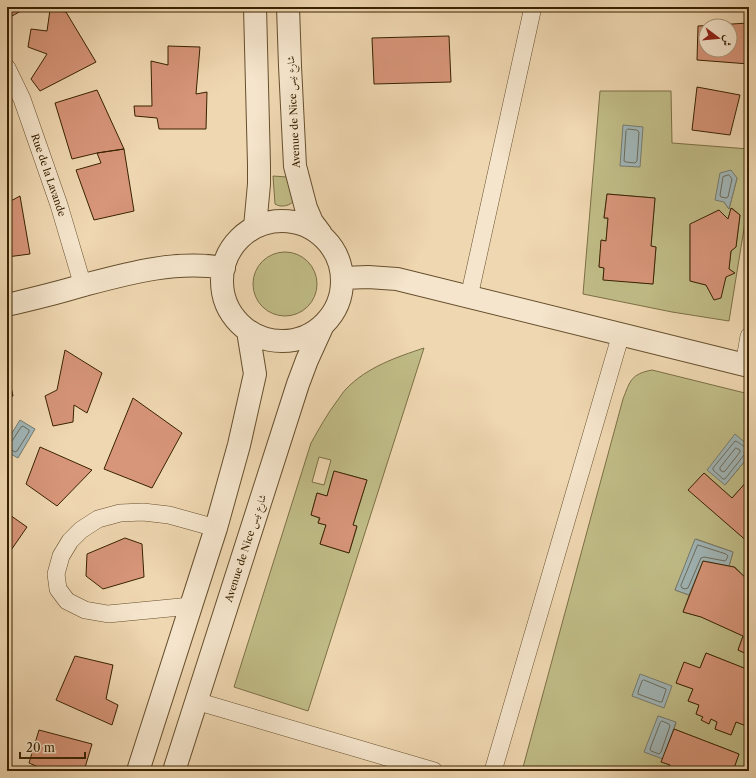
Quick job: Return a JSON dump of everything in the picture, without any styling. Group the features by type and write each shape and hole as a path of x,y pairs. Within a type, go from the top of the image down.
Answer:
{"street":[{"path":"255,7 259,165 259,184 255,227"},
{"name":"Avenue de Nice شارع نيس","path":"288,7 295,166 306,208 312,222 322,235"},
{"path":"469,297 533,7"},
{"name":"Rue de la Lavande","path":"7,68 22,99 57,198 83,286"},
{"path":"278,221 290,221 302,224 312,228 322,235 337,254 343,278 340,300 330,319 313,334 292,341 280,342 269,341 258,337 239,324 227,305 223,294 222,282 226,260 231,249 238,240 255,227 278,221"},
{"path":"7,305 83,286 115,276 154,268 209,265 224,268"},
{"path":"343,278 368,277 397,279 746,366 749,336"},
{"name":"Avenue de Nice شارع نيس","path":"174,771 298,384 322,327"},
{"path":"138,771 216,528 239,445 255,374 248,331"},
{"path":"493,771 621,334"},
{"path":"191,606 108,614 85,610 67,601 58,588 56,574 61,556 70,541 81,530 98,519 120,513 143,512 169,515 216,528"},
{"path":"196,700 434,771"}],"shaded area":[{"path":"600,91 671,91 672,143 749,149 749,198 729,321 672,312 583,294","holes":["737,178 729,209 724,202","607,194 655,198 651,246 656,247 653,284 603,279 604,268 599,267 602,240 606,241 608,218 604,218","732,208 740,215 736,247 731,251 729,269 714,299 706,285 690,281 690,225 719,210 728,219"]},
{"path":"273,176 287,177 295,200 291,204 283,206 275,204"},
{"path":"279,252 291,252 308,261 315,272 317,284 315,296 308,307 291,316 279,316 267,311 258,302 253,290 253,278 258,266 267,257"},
{"path":"424,348 308,711 234,687 311,443 333,406 354,381 393,359","holes":["319,457 331,460 324,485 312,482","334,471 367,480 353,525 357,527 349,553 320,544 326,525 318,523 319,518 311,515 317,493 327,496"]},
{"path":"652,370 749,394 749,446 735,435 725,485 749,456 749,479 732,498 704,473 689,490 749,543 749,581 735,567 729,566 733,552 696,539 675,590 689,595 683,612 702,617 743,636 738,650 749,655 749,670 706,653 700,668 676,683 693,689 688,701 699,705 696,714 703,717 702,720 709,724 711,719 717,722 715,729 731,735 736,722 749,727 749,763 746,771 733,771 739,754 674,729 676,723 658,716 663,759 662,762 670,765 668,771 522,771 623,399 632,379 635,376"}],"water":[{"path":"623,125 643,127 640,167 620,166"},
{"path":"731,170 737,178 729,209 724,202 715,200 720,173"},
{"path":"20,420 35,429 18,458 7,452 7,441"},
{"path":"735,434 749,446 749,456 725,485 707,470"},
{"path":"695,539 733,552 729,566 703,561 689,595 675,590"},
{"path":"640,674 672,686 664,708 632,696"},
{"path":"658,716 676,722 663,759 644,752"}],"building":[{"path":"7,7 28,7 12,16"},
{"path":"50,10 66,12 96,62 40,91 31,79 47,54 28,47 31,29 47,31"},
{"path":"749,23 749,64 697,60 698,26 698,58 738,58 738,24"},
{"path":"449,36 451,82 374,84 372,38"},
{"path":"168,46 200,47 196,94 207,92 206,129 159,129 157,118 135,116 134,106 152,106 151,61 168,65"},
{"path":"697,87 740,95 730,135 692,130"},
{"path":"97,90 124,149 72,159 55,103"},
{"path":"124,149 134,211 94,220 76,170 101,163 97,153"},
{"path":"607,194 655,198 651,246 656,247 653,284 603,280 604,268 599,267 601,240 606,241 608,218 604,218"},
{"path":"20,196 30,254 7,257 7,203"},
{"path":"731,208 740,215 736,247 731,251 729,269 735,273 726,277 721,298 714,300 706,285 690,281 690,224 719,210 728,219"},
{"path":"65,350 102,373 87,413 74,405 73,422 53,426 45,396 57,390"},
{"path":"7,368 13,396 7,398"},
{"path":"133,398 182,433 152,488 104,469"},
{"path":"40,447 92,470 57,506 26,484"},
{"path":"334,471 367,480 353,525 357,526 349,553 320,544 326,525 318,523 320,518 311,515 317,493 327,496"},
{"path":"704,473 732,498 749,479 749,543 688,490"},
{"path":"7,513 27,527 7,556"},
{"path":"125,538 142,544 144,577 103,589 86,576 87,554"},
{"path":"703,561 734,567 749,581 749,655 738,650 743,636 701,617 683,612"},
{"path":"706,653 749,670 749,727 736,722 731,735 715,729 717,722 711,719 709,724 701,720 703,717 696,714 699,705 688,701 693,689 676,683 684,662 700,668"},
{"path":"75,656 113,665 106,699 118,705 112,725 56,700"},
{"path":"674,729 739,754 733,771 668,771 670,765 661,762"},
{"path":"39,730 92,744 84,771 42,771 43,769 29,763"}]}
